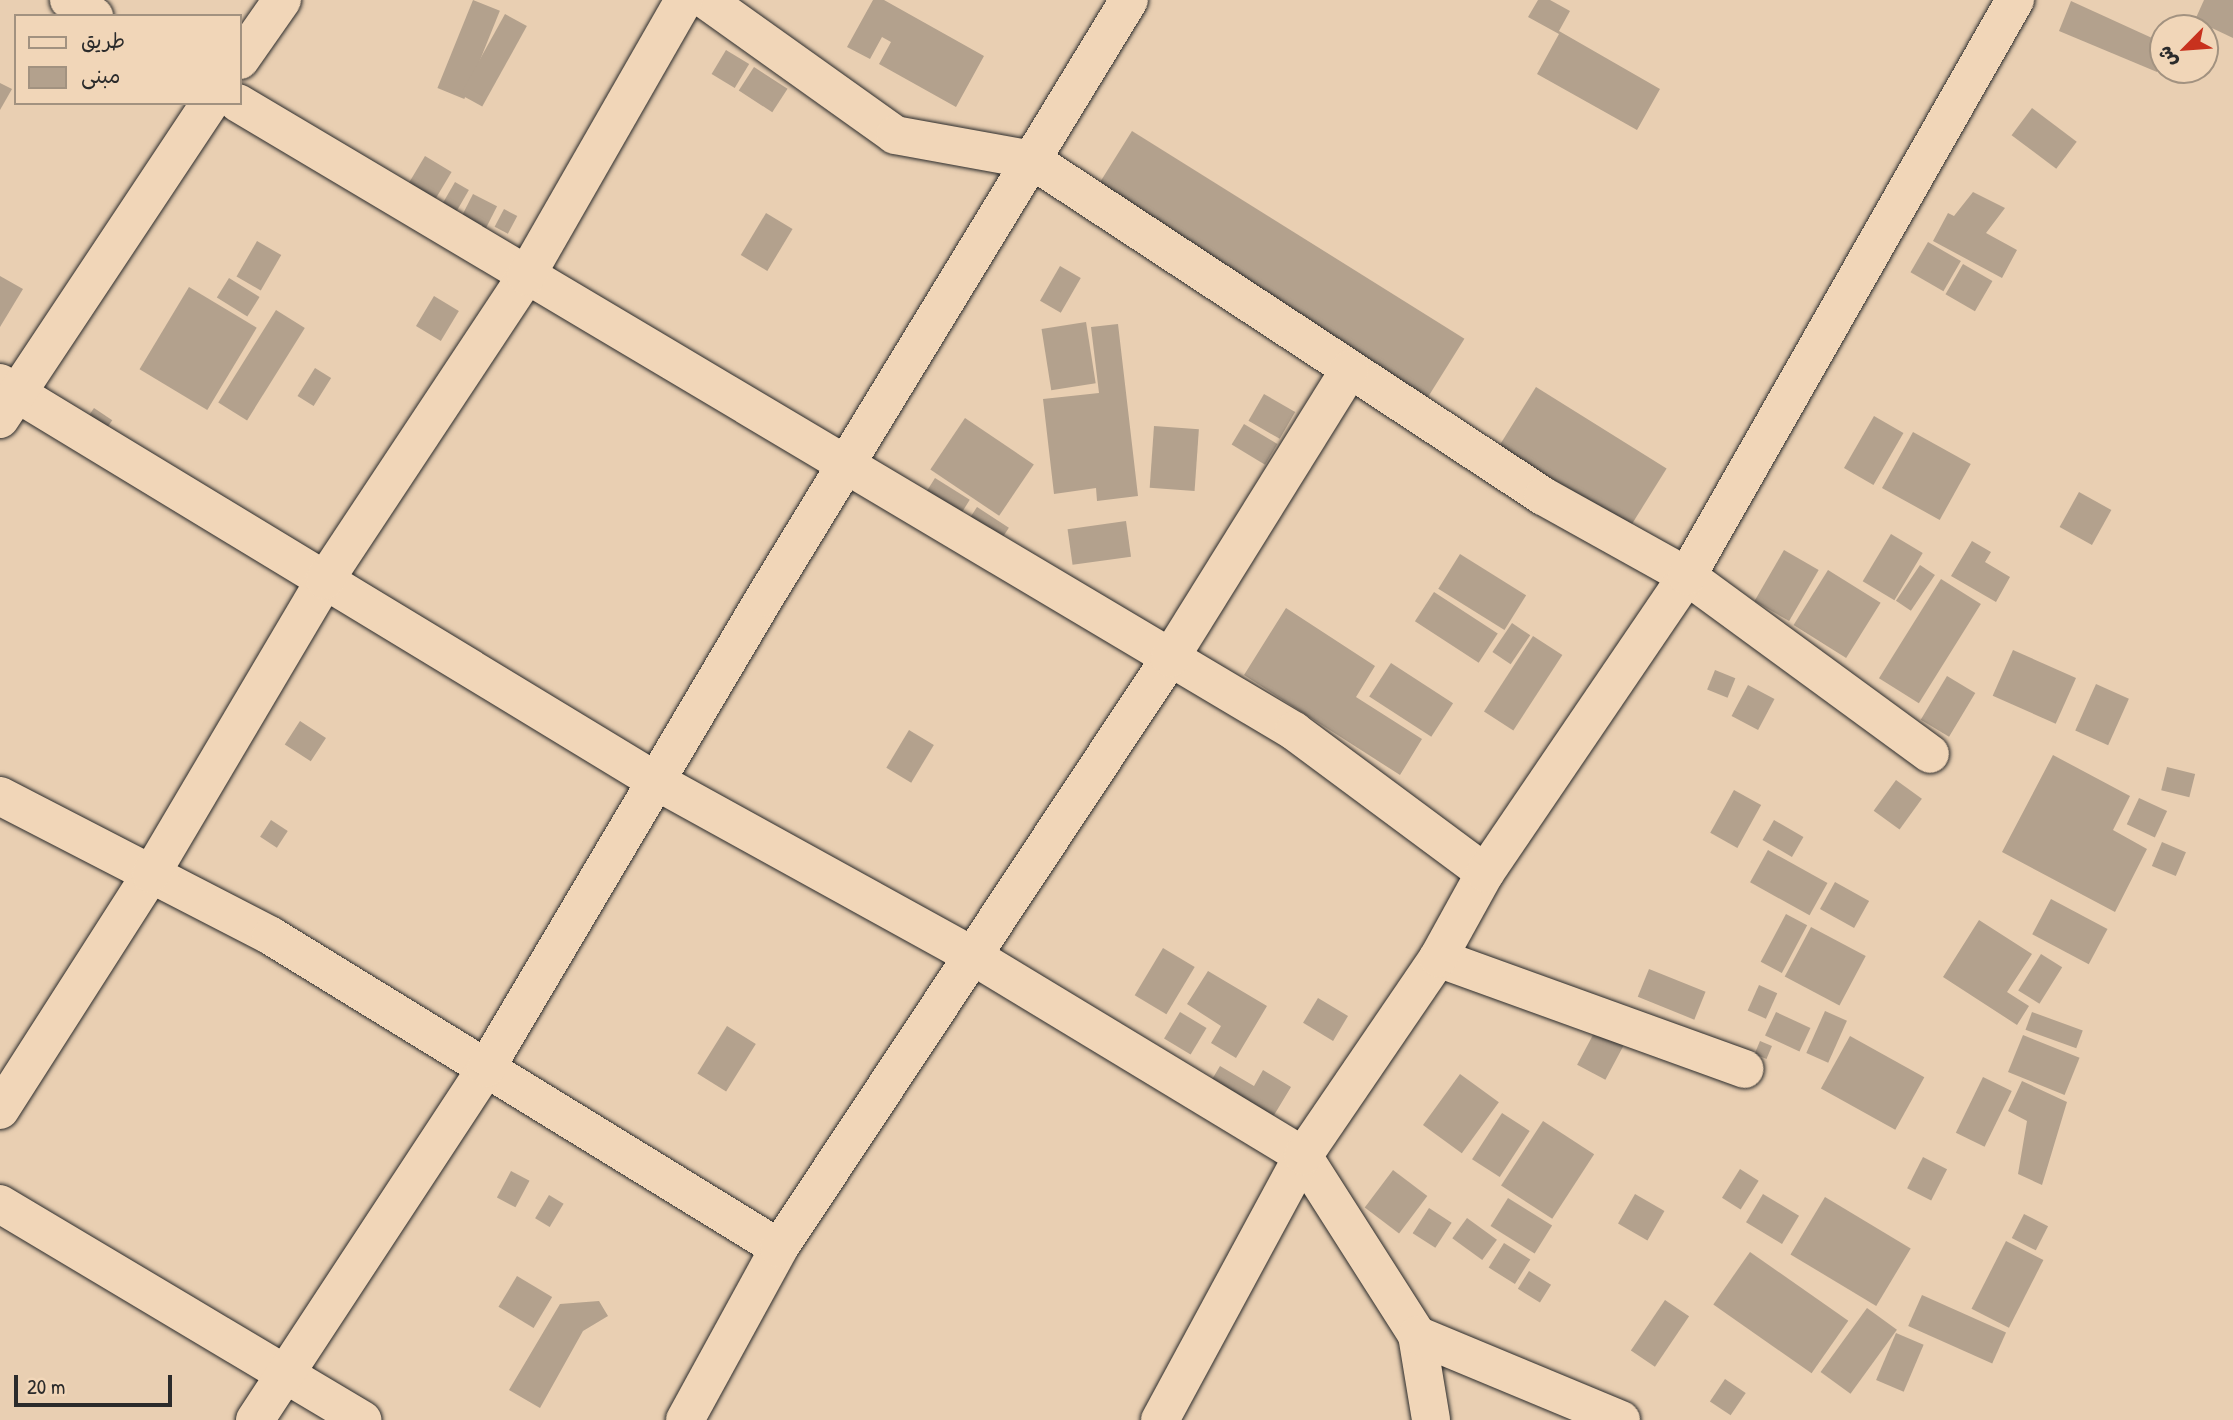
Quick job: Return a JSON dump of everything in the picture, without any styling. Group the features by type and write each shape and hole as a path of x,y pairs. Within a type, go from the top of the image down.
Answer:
{"street":[{"path":"69,0 91,14"},
{"path":"242,58 282,0"},
{"path":"0,1110 151,874 326,580 526,276 684,0"},
{"path":"706,0 895,135 1032,160 1543,496 1687,576 1930,754"},
{"path":"255,1420 486,1068 845,467 1129,0"},
{"path":"1160,1420 1303,1156 1438,958 1485,873 1687,576 2015,0"},
{"path":"209,105 6,398 326,580 656,781 973,956 1303,1156 1417,1335 1431,1420"},
{"path":"241,105 845,467 1294,731 1485,873"},
{"path":"685,1420 779,1248 1170,659 1350,369"},
{"path":"0,796 271,936 779,1248"},
{"path":"1438,958 1744,1069"},
{"path":"0,1204 287,1372 363,1420"},
{"path":"1417,1335 1621,1420"}],"building":[{"path":"473,0 500,11 464,99 437,88"},
{"path":"873,0 884,0 984,56 956,107 879,64 891,42 882,37 870,59 847,47"},
{"path":"1538,0 1550,0 1570,11 1559,31 1660,89 1637,130 1537,74 1559,34 1528,17"},
{"path":"2204,0 2233,0 2233,38 2219,31 2219,14 2198,14"},
{"path":"2071,1 2149,37 2149,69 2059,31"},
{"path":"505,14 527,26 482,107 460,94"},
{"path":"726,50 749,64 735,88 712,74"},
{"path":"754,67 788,89 772,112 739,90"},
{"path":"0,83 12,89 0,110"},
{"path":"2032,108 2077,142 2056,169 2012,135"},
{"path":"1132,131 1464,339 1424,404 1091,196"},
{"path":"425,156 452,172 435,199 409,183"},
{"path":"455,182 469,190 456,213 442,205"},
{"path":"1973,192 2005,208 1986,233 2017,250 2002,278 1933,241 1948,213 1954,216"},
{"path":"473,194 497,206 485,229 461,217"},
{"path":"504,209 517,216 508,234 495,227"},
{"path":"766,213 793,229 767,271 741,255"},
{"path":"257,241 281,255 261,291 237,277"},
{"path":"1928,242 1961,261 1943,291 1910,272"},
{"path":"1963,264 1992,281 1975,311 1946,294"},
{"path":"1060,266 1081,278 1061,313 1040,301"},
{"path":"0,276 23,289 0,327"},
{"path":"229,278 260,297 247,317 217,298"},
{"path":"189,287 257,328 207,410 140,369"},
{"path":"434,296 459,311 441,341 416,326"},
{"path":"276,310 305,328 247,420 218,402"},
{"path":"1086,322 1096,383 1051,390 1042,329"},
{"path":"1118,324 1138,496 1097,501 1096,488 1054,494 1043,399 1099,393 1091,327"},
{"path":"315,368 331,378 314,406 298,396"},
{"path":"1536,387 1667,469 1627,531 1497,450"},
{"path":"1264,394 1295,412 1280,439 1248,421"},
{"path":"94,408 112,420 99,439 81,427"},
{"path":"1874,416 1903,433 1873,485 1844,468"},
{"path":"965,418 1034,464 999,516 930,469"},
{"path":"1244,424 1277,444 1265,465 1232,445"},
{"path":"1154,426 1199,429 1195,491 1150,488"},
{"path":"1913,432 1971,464 1940,520 1882,488"},
{"path":"935,478 970,500 958,519 923,498"},
{"path":"2079,492 2111,510 2092,545 2060,527"},
{"path":"977,507 1009,528 999,544 967,523"},
{"path":"1126,521 1131,557 1073,565 1068,529"},
{"path":"1891,534 1923,553 1894,600 1863,581"},
{"path":"1972,541 1991,552 1985,562 2010,577 1996,602 1951,576"},
{"path":"1784,550 1819,570 1789,621 1754,601"},
{"path":"1460,554 1526,595 1504,630 1438,589"},
{"path":"1920,565 1935,575 1911,611 1896,601"},
{"path":"1828,570 1881,603 1846,658 1794,625"},
{"path":"1941,579 1981,604 1919,703 1879,678"},
{"path":"1434,592 1498,633 1479,663 1415,621"},
{"path":"1286,608 1375,666 1356,697 1422,739 1400,775 1244,675"},
{"path":"1512,623 1530,635 1511,664 1492,652"},
{"path":"1533,636 1562,655 1513,731 1484,711"},
{"path":"2013,650 2076,678 2056,724 1993,696"},
{"path":"1391,663 1453,703 1431,737 1369,697"},
{"path":"1715,670 1735,678 1728,698 1707,689"},
{"path":"1947,676 1975,693 1949,737 1921,720"},
{"path":"2096,684 2129,699 2108,745 2075,731"},
{"path":"1748,685 1774,699 1758,730 1732,716"},
{"path":"300,721 326,738 311,761 285,744"},
{"path":"909,730 934,745 911,783 886,768"},
{"path":"2053,755 2130,796 2113,830 2147,849 2115,912 2002,852"},
{"path":"2167,767 2195,774 2189,797 2161,790"},
{"path":"1896,780 1922,799 1900,830 1874,811"},
{"path":"1734,790 1761,805 1737,848 1710,833"},
{"path":"2139,798 2167,811 2155,837 2127,824"},
{"path":"271,820 288,831 277,848 260,837"},
{"path":"1774,820 1803,837 1792,857 1762,840"},
{"path":"2162,842 2186,852 2176,876 2152,866"},
{"path":"1768,850 1827,883 1810,915 1750,882"},
{"path":"1835,882 1869,901 1854,928 1820,909"},
{"path":"2051,899 2108,929 2089,964 2032,934"},
{"path":"1786,914 1807,925 1782,973 1761,962"},
{"path":"1979,920 2032,954 2007,992 2029,1006 2017,1025 1943,977"},
{"path":"1811,927 1866,956 1839,1006 1785,976"},
{"path":"1163,948 1195,967 1166,1014 1135,995"},
{"path":"2041,954 2062,967 2039,1004 2018,990"},
{"path":"1649,969 1706,992 1694,1020 1638,997"},
{"path":"1208,971 1267,1006 1236,1058 1211,1043 1221,1026 1187,1004"},
{"path":"1759,985 1777,993 1766,1019 1748,1011"},
{"path":"1318,998 1348,1016 1333,1041 1303,1023"},
{"path":"1825,1011 1847,1021 1828,1063 1806,1053"},
{"path":"1180,1012 1207,1028 1191,1055 1164,1039"},
{"path":"1776,1012 1810,1028 1799,1052 1765,1036"},
{"path":"2032,1012 2083,1030 2076,1048 2026,1030"},
{"path":"1602,1018 1630,1033 1605,1080 1577,1065"},
{"path":"727,1026 756,1044 726,1092 697,1073"},
{"path":"2023,1035 2080,1058 2065,1095 2008,1072"},
{"path":"1850,1036 1924,1077 1895,1130 1821,1088"},
{"path":"1760,1041 1772,1046 1766,1059 1755,1054"},
{"path":"1220,1066 1254,1086 1263,1070 1291,1087 1268,1125 1207,1088"},
{"path":"1460,1074 1499,1102 1462,1153 1423,1125"},
{"path":"1983,1077 2012,1091 1985,1147 1956,1133"},
{"path":"2022,1081 2067,1102 2042,1185 2018,1174 2027,1121 2008,1111"},
{"path":"1502,1113 1530,1131 1500,1177 1472,1159"},
{"path":"1543,1121 1594,1154 1552,1219 1501,1186"},
{"path":"1923,1157 1947,1169 1931,1200 1907,1188"},
{"path":"1740,1169 1759,1181 1741,1209 1722,1198"},
{"path":"1393,1170 1427,1196 1399,1233 1365,1208"},
{"path":"511,1171 530,1181 515,1207 497,1197"},
{"path":"1635,1194 1664,1211 1647,1240 1618,1223"},
{"path":"1763,1194 1799,1216 1782,1244 1746,1222"},
{"path":"549,1195 564,1204 550,1227 535,1218"},
{"path":"1825,1197 1911,1249 1876,1306 1790,1254"},
{"path":"1508,1198 1552,1226 1535,1254 1491,1226"},
{"path":"1429,1208 1452,1223 1435,1248 1413,1233"},
{"path":"2024,1214 2048,1226 2036,1250 2012,1238"},
{"path":"1467,1218 1497,1240 1482,1260 1452,1238"},
{"path":"2006,1241 2043,1260 2009,1328 1971,1309"},
{"path":"1504,1243 1530,1259 1515,1284 1489,1268"},
{"path":"1750,1252 1848,1321 1812,1373 1713,1304"},
{"path":"1529,1271 1551,1285 1540,1303 1518,1289"},
{"path":"517,1276 552,1297 534,1328 498,1307"},
{"path":"1922,1295 2006,1332 1992,1363 1908,1326"},
{"path":"1665,1300 1689,1316 1655,1367 1631,1351"},
{"path":"599,1301 608,1316 583,1331 540,1408 509,1390 560,1304"},
{"path":"1867,1308 1897,1330 1850,1394 1821,1372"},
{"path":"1896,1333 1924,1345 1904,1392 1876,1380"},
{"path":"1725,1379 1746,1393 1731,1415 1710,1401"}]}
